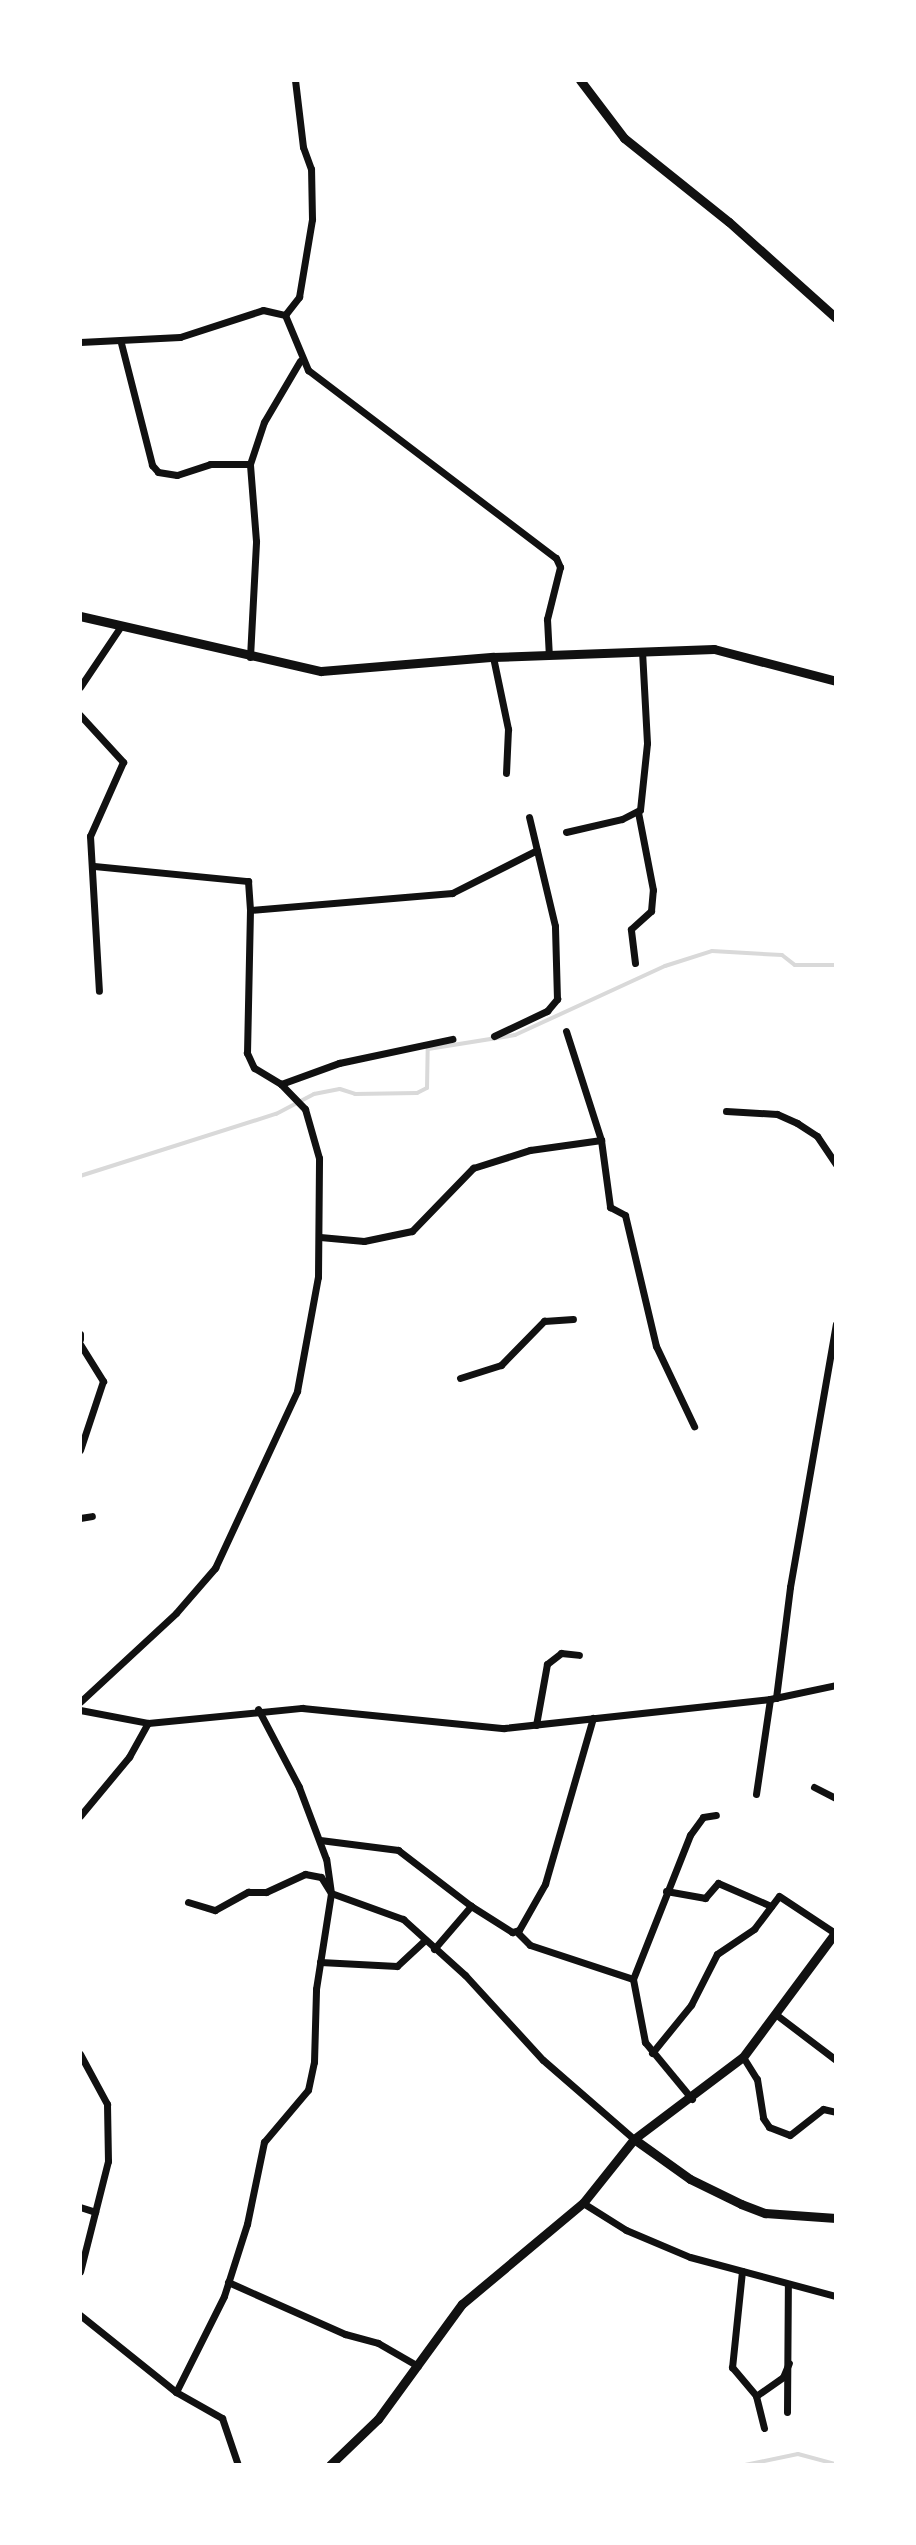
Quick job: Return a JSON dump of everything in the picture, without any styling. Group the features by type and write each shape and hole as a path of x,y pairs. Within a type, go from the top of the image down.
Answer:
{"street":[{"path":"285,315 299,297 312,219 311,169 303,147 295,80"},
{"path":"580,80 624,138 729,222 835,316"},
{"path":"80,342 121,343 180,337 263,310 285,315"},
{"path":"285,315 300,361 452,484 549,549 560,567 547,619 549,655"},
{"path":"121,343 155,469 177,475 210,464 250,464"},
{"path":"250,657 256,541 250,464 264,422 300,361"},
{"path":"80,616 119,629 321,671 493,657 714,649 836,681"},
{"path":"80,687 119,629"},
{"path":"635,963 631,929 651,911 653,890 638,812 647,743 642,652"},
{"path":"493,657 508,729 506,773"},
{"path":"80,715 123,759 93,826 91,849 99,991"},
{"path":"566,832 638,812"},
{"path":"494,1036 547,1011 557,999 559,955 529,817"},
{"path":"80,849 91,849"},
{"path":"250,910 452,893 537,850"},
{"path":"80,1702 176,1613 225,1553 297,1391 317,1287 320,1237 319,1158 310,1118 281,1084 262,1075 247,1053 248,881 94,866"},
{"path":"566,1031 601,1140 610,1207 625,1215 656,1346 694,1426"},
{"path":"281,1084 339,1063 452,1039"},
{"path":"726,1111 777,1114 797,1123 817,1136 836,1164"},
{"path":"320,1237 364,1241 412,1231 473,1168 530,1150 601,1140"},
{"path":"460,1378 505,1362 544,1321 573,1319"},
{"path":"756,1794 836,1324"},
{"path":"80,1339 103,1381 80,1450"},
{"path":"80,1518 92,1516"},
{"path":"536,1725 547,1664 561,1653 579,1655"},
{"path":"80,1710 148,1723 258,1709 302,1708 504,1728 773,1698 836,1685"},
{"path":"176,2392 228,2282 255,2192 263,2144 308,2090 320,1962 331,1893 320,1840 258,1709"},
{"path":"517,1932 545,1884 593,1718"},
{"path":"80,1816 129,1757 148,1723"},
{"path":"814,1787 836,1798"},
{"path":"692,2099 652,2053 643,2036 633,1979 695,1825 716,1815"},
{"path":"320,1840 398,1850 471,1906 517,1932 530,1945 633,1979"},
{"path":"188,1902 215,1910 248,1892 266,1892 305,1874 321,1877 331,1893 403,1919 474,1984 543,2060 634,2139 690,2179 765,2213 836,2218"},
{"path":"666,1891 705,1898 718,1883 771,1906"},
{"path":"330,2465 378,2419 462,2304 583,2203 634,2139 692,2099 743,2057 778,2016 835,1932 779,1896 754,1929 717,1954 691,2005 652,2053"},
{"path":"434,1949 471,1906"},
{"path":"320,1962 397,1966 425,1940"},
{"path":"778,2016 836,2060"},
{"path":"80,2054 107,2104 108,2161 80,2272"},
{"path":"743,2057 757,2079 763,2118 769,2127 790,2135 823,2109 836,2112"},
{"path":"583,2203 678,2252 836,2296"},
{"path":"80,2207 95,2212"},
{"path":"742,2271 732,2367 756,2396 764,2428"},
{"path":"228,2282 345,2334 390,2348 418,2366"},
{"path":"787,2412 790,2357 788,2284"},
{"path":"80,2315 176,2392 222,2418 238,2465"},
{"path":"756,2396 783,2377 790,2357"}],"waterway":[{"path":"80,1176 276,1114 314,1094 340,1089 355,1094 417,1093 427,1088 428,1049 515,1035 665,966 712,951 782,955 795,965 836,965"},
{"path":"745,2465 798,2454 836,2464"}]}
